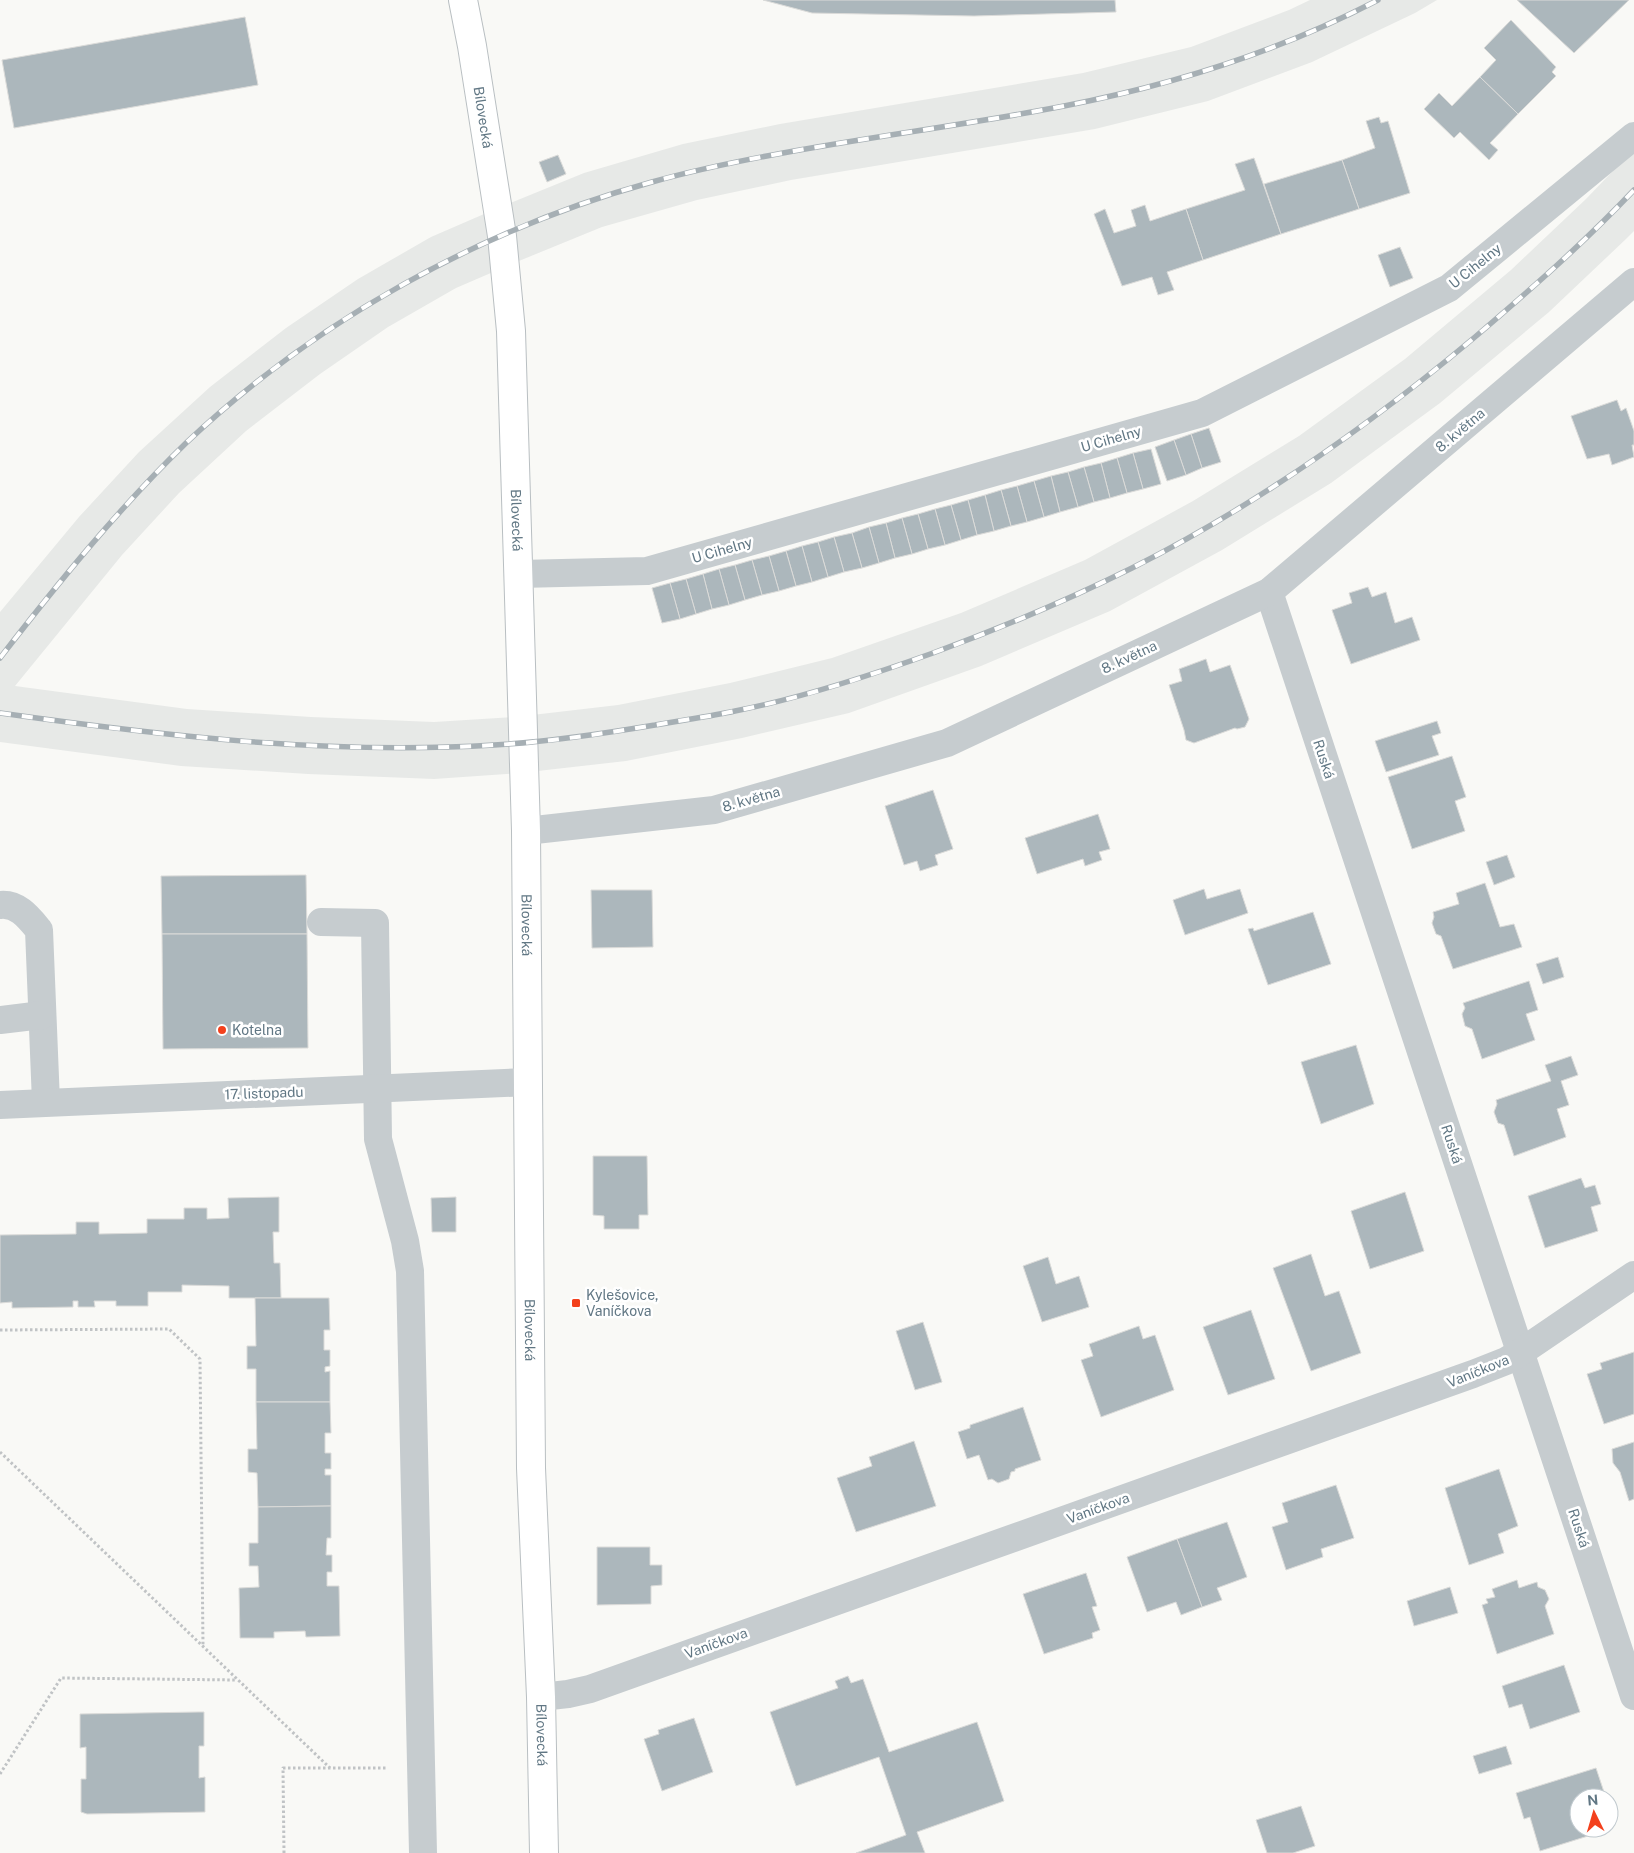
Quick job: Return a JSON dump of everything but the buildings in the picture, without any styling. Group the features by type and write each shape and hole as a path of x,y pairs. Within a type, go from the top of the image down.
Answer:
{"main road":[{"name":"Bílovecká","path":"463,0 502,236 510,331 526,831 531,1430 541,1697 544,1853"}],"street":[{"name":"U Cihelny","path":"519,574 647,571 1202,413 1449,288 1634,136"},
{"name":"8. května","path":"526,831 714,810 946,743 1269,592 1634,282"},
{"name":"Ruská","path":"1269,592 1634,1696"},
{"path":"0,905 6,904 25,913 40,930 46,1102"},
{"path":"320,922 375,923 378,1139 405,1240 410,1271 423,1853"},
{"path":"0,1020 42,1015"},
{"name":"17. listopadu","path":"0,1105 528,1082"},
{"name":"Vaníčkova","path":"541,1697 590,1689 1473,1374 1506,1361 1521,1352 1634,1274"}],"path":[{"path":"0,1330 169,1329 200,1358 203,1646"},
{"path":"0,1452 330,1768"},
{"path":"0,1774 61,1678 238,1680"},
{"path":"284,1853 283,1768 421,1768"},
{"path":"389,1768 389,1777"}],"shaded area":[{"path":"1310,0 1437,0 1415,13 1312,62 1208,101 1095,129 791,180 697,200 602,227 456,288 388,327 320,374 246,431 179,493 122,555 15,686 187,709 434,722 515,717 618,705 730,683 832,658 961,613 1085,560 1193,501 1299,436 1405,359 1511,270 1586,199 1634,149 1634,231 1626,239 1549,312 1440,403 1331,483 1222,550 1110,611 981,666 849,713 742,738 626,761 520,773 434,779 181,766 0,742 0,612 79,517 139,452 210,387 286,328 358,279 431,237 584,173 683,144 780,124 1083,73 1191,47 1289,10"}],"railway":[{"path":"0,658 66,574 136,494 186,443 236,399 289,357 345,319 403,284 463,253 525,225 588,202 684,174 783,153 1064,106 1105,98 1185,77 1303,35 1378,0"},
{"path":"0,713 123,729 246,741 370,747 494,745 574,737 715,715 785,700 860,678 984,634 1083,591 1178,544 1267,491 1353,432 1435,370 1536,284 1634,190"}],"place":[{"name":"Kotelna","path":"222,1030"},
{"name":"Kylešovice, Vaníčkova","path":"576,1303"}]}
